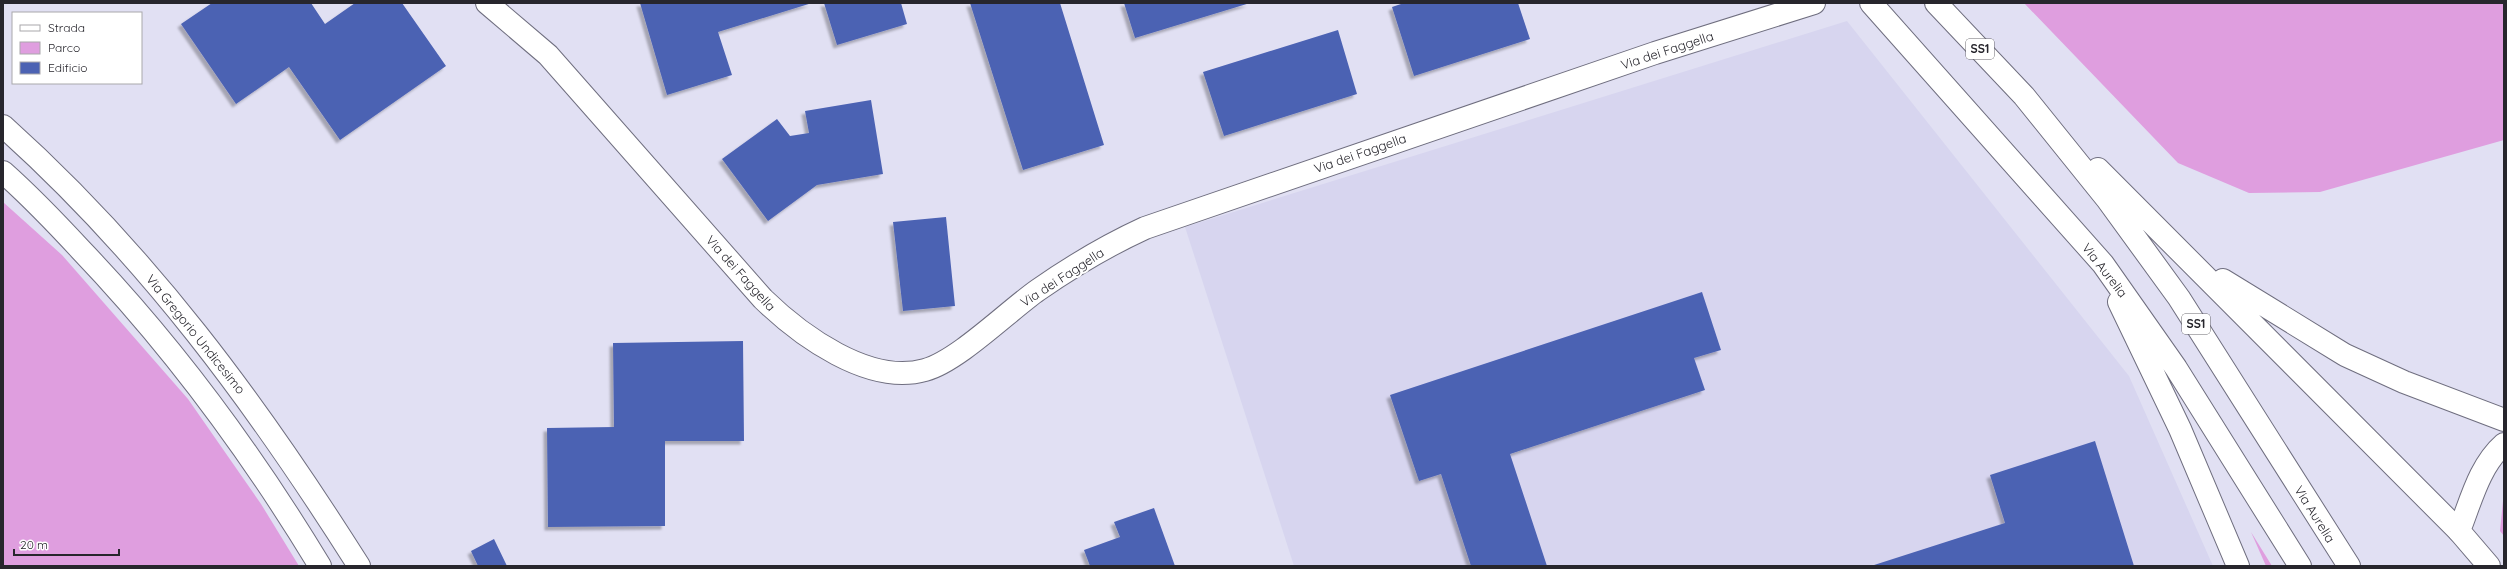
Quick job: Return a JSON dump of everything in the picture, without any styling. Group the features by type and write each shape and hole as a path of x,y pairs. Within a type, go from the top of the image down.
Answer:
{"main road":[{"name":"Via dei Faggella","path":"487,3 548,55 763,299 782,318 801,333 837,354 866,366 900,373 926,370 946,360 1038,290 1118,240 1145,228 1625,63 1766,10 1814,3"},
{"name":"Via Aurelia","path":"1871,3 2103,264 2176,368 2300,566"},
{"name":"Via Aurelia","path":"1936,3 2024,96 2107,199 2179,298 2349,566"},
{"path":"2024,96 2194,263 2459,530 2490,566"},
{"name":"Via Gregorio Undicesimo","path":"3,126 83,201 178,308 264,420 359,566"},
{"path":"3,172 109,279 161,340 216,410 264,476 320,566"},
{"path":"2194,263 2346,355 2404,382 2504,420"},
{"path":"2103,264 2134,336 2180,429 2238,566"},
{"path":"2459,530 2481,475 2496,451 2504,444"}],"shaded area":[{"path":"1847,21 2129,376 2213,566 1294,566 1185,227"}],"green space":[{"path":"2024,3 2504,3 2504,140 2320,192 2249,193 2178,163"},
{"path":"3,202 62,255 188,399 261,504 299,566 3,566"},
{"path":"2504,491 2504,536 2500,531"},
{"path":"2251,532 2272,566 2266,566"}],"building":[{"path":"212,3 311,3 325,24 355,3 402,3 446,66 340,140 289,67 236,104 181,24"},
{"path":"640,3 812,3 718,32 732,75 667,95"},
{"path":"824,3 901,3 907,24 837,45"},
{"path":"970,3 1060,3 1104,145 1023,170"},
{"path":"1124,3 1250,3 1135,38"},
{"path":"1404,3 1518,3 1530,39 1414,76 1392,7"},
{"path":"1338,30 1357,94 1224,136 1203,72"},
{"path":"871,100 883,174 817,185 768,221 722,159 777,119 790,136 809,133 805,111"},
{"path":"946,217 955,306 903,311 893,222"},
{"path":"1702,292 1721,350 1694,358 1705,390 1510,454 1547,566 1471,566 1441,474 1419,481 1390,395"},
{"path":"743,341 744,441 665,441 665,526 548,527 547,428 614,427 613,343"},
{"path":"2095,441 2134,566 1871,566 2005,523 1990,475"},
{"path":"1154,508 1175,566 1090,566 1084,550 1120,537 1114,522"},
{"path":"494,539 507,566 478,566 471,551"}]}
